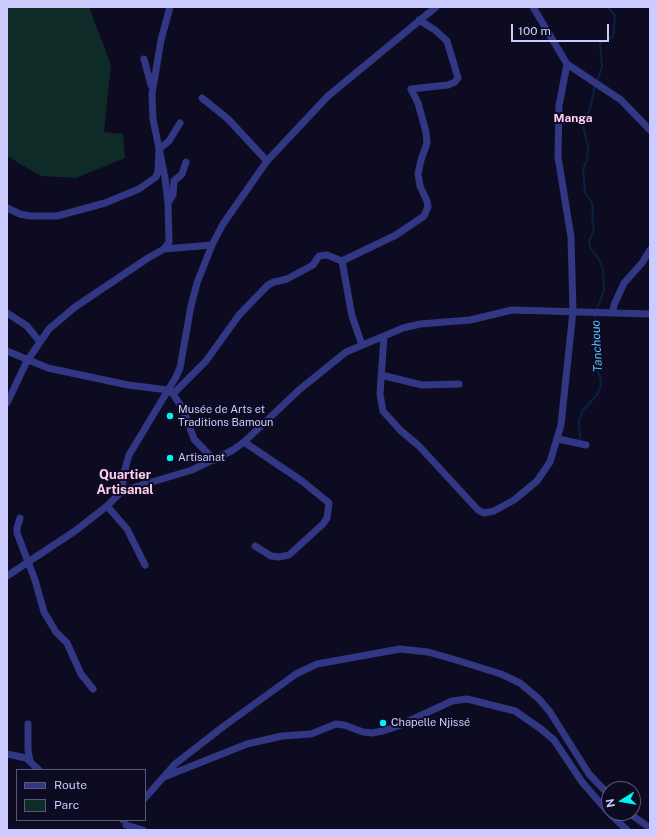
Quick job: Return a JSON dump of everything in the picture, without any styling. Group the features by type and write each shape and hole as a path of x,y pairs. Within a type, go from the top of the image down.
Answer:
{"street":[{"path":"164,249 168,242 170,233 168,203 152,118 152,94 161,40 170,7"},
{"path":"122,491 124,473 129,455 171,392 180,368 190,306 197,283 223,224 267,161 328,96 436,7"},
{"path":"533,7 567,64 621,100 650,130"},
{"path":"171,392 202,365 248,304 268,286 274,282 287,279 313,264 319,256 327,255 342,261 396,235 424,216 428,207 427,201 420,186 418,174 427,143 426,132 418,103 411,89 448,85 455,82 458,78 446,41 435,30 419,20"},
{"path":"144,59 152,94"},
{"path":"384,336 381,404 383,411 390,420 419,446 467,500 484,513 494,511 514,500 537,481 550,462 558,439 564,403 573,311 571,237 558,157 559,106 567,64"},
{"path":"202,98 225,116 267,161"},
{"path":"7,208 20,214 30,216 57,216 105,203 139,189 152,181 158,171 159,149 169,141 180,123"},
{"path":"168,203 172,195 174,181 182,174 186,162"},
{"path":"7,403 27,361 49,329 75,307 164,249 212,246"},
{"path":"613,311 614,305 624,283 642,263 650,250"},
{"path":"342,261 352,316 362,344"},
{"path":"7,576 75,531 107,506 122,491 158,482 214,460 244,442 287,401 335,360 346,352 362,344 403,328 420,324 461,321 506,311 613,311 650,314"},
{"path":"7,313 27,326 40,342"},
{"path":"7,351 27,361 48,368 128,385 171,392 183,409 194,439 214,460"},
{"path":"382,375 422,385 459,384"},
{"path":"558,439 586,445"},
{"path":"244,442 302,481 329,503 327,518 323,524 289,555 280,557 271,556 255,546"},
{"path":"107,506 127,530 145,565"},
{"path":"20,518 17,532 35,580 44,612 56,632 67,643 81,674 93,689"},
{"path":"146,797 175,764 224,726 296,674 308,668 380,651 405,649 428,652 456,660 501,674 520,684 539,699 550,712 589,774 601,787"},
{"path":"161,779 247,744 282,736 311,734 336,724 344,725 363,732 383,731 398,726 452,701 467,699 515,711 541,729 554,740 582,782 601,804"},
{"path":"28,724 28,750 30,761"},
{"path":"7,754 21,756 30,761 38,769"},
{"path":"618,821 628,830"},
{"path":"638,821 646,829"},
{"path":"125,823 143,830"}],"green space":[{"path":"7,7 89,7 111,65 104,132 123,134 125,158 76,178 41,176 7,156"}],"waterway":[{"name":"Tanchouo","path":"597,81 602,67 600,43 613,37 615,15 608,7"},
{"name":"Tanchouo","path":"595,85 591,106 583,126 588,147 587,161 583,169 585,193 591,201 593,208 592,219 594,229 589,242 590,247 599,259 603,270 604,291 596,311"},
{"name":"Tanchouo","path":"580,439 579,421 583,410 597,395 601,385 596,366 595,315"}],"place":[{"name":"Musée de Arts et Traditions Bamoun","path":"170,416"},
{"name":"Artisanat","path":"170,458"},
{"name":"Chapelle Njissé","path":"383,723"}],"district":[{"name":"Manga","path":"573,118"},
{"name":"Quartier Artisanal","path":"125,482"}]}
